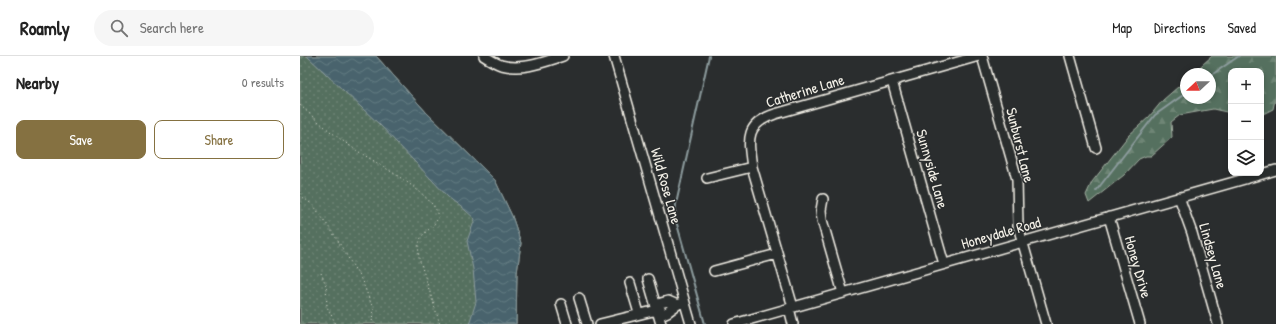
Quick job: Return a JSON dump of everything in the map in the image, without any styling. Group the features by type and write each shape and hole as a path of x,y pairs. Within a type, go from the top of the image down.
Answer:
{"street":[{"path":"484,56 500,65 516,67 532,65 563,56"},
{"name":"Wild Rose Lane","path":"614,56 680,303 691,324"},
{"name":"Catherine Lane","path":"793,324 791,308 777,254 752,167 749,146 755,124 776,114 978,56"},
{"name":"Sunburst Lane","path":"982,56 1017,179 1018,226 1046,324"},
{"path":"1070,56 1096,148"},
{"name":"Sunnyside Lane","path":"892,81 944,264"},
{"path":"707,178 752,167"},
{"name":"Honeydale Road","path":"734,324 1276,170"},
{"name":"Lindsey Lane","path":"1179,197 1192,233 1218,324"},
{"path":"823,199 821,210 822,220 843,293"},
{"name":"Honey Drive","path":"1109,217 1140,324"},
{"path":"714,271 777,254"},
{"path":"648,279 661,324"},
{"path":"630,284 639,313"},
{"path":"579,298 587,324"},
{"path":"658,310 661,303 668,301 680,303"},
{"path":"561,304 566,324"},
{"path":"600,324 639,313 658,310"}],"path":[{"path":"300,105 321,125 354,149 404,180 433,204 439,216 437,220 423,233 419,242 418,252 440,324"},
{"path":"300,195 314,206 335,236 362,281 373,308 372,324"},
{"path":"322,273 326,285 327,308 336,324"}],"green space":[{"path":"300,56 376,56 426,112 495,180 512,216 521,243 517,273 516,324 300,324"},
{"path":"1212,56 1276,56 1276,95 1273,109 1264,114 1264,68 1228,68 1228,112 1213,109 1180,115 1171,122 1172,137 1151,156 1146,156 1139,159 1124,175 1089,203 1086,195 1092,182 1129,135 1149,117 1163,100 1180,85 1180,104 1216,104 1216,68 1199,68"}],"water":[{"path":"307,56 376,56 426,112 495,180 512,216 521,243 517,273 516,324 469,324 476,302 473,269 467,241 475,219 448,197 380,125"}],"waterway":[{"path":"705,324 675,217 676,204 709,56"},
{"path":"1216,72 1239,56"},
{"path":"1096,191 1155,115 1180,97"}]}
